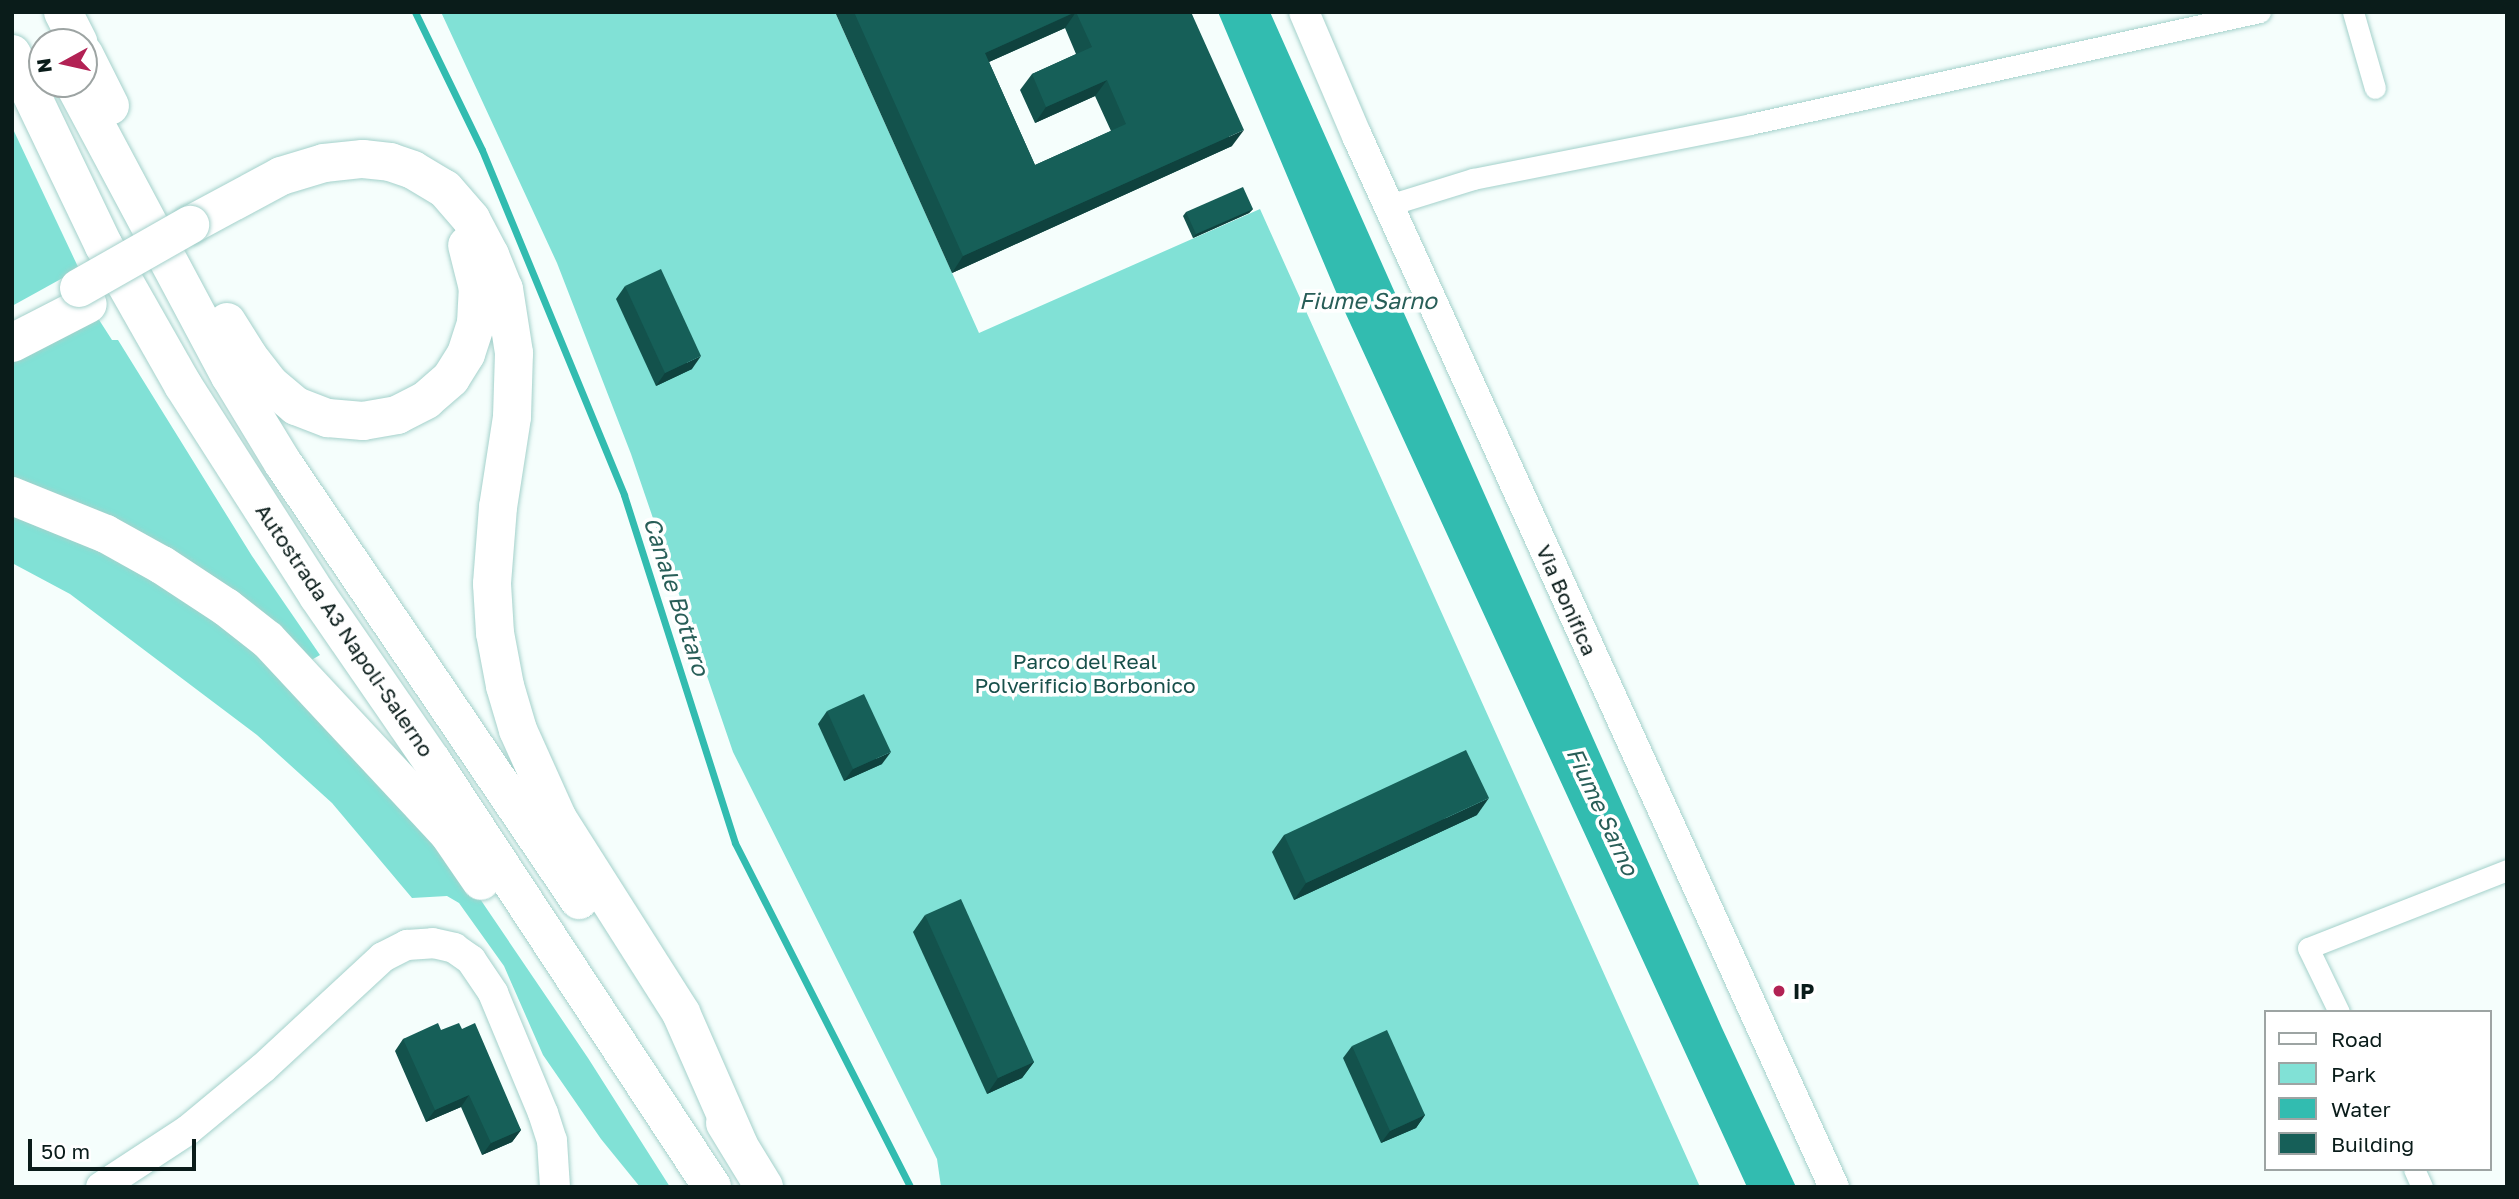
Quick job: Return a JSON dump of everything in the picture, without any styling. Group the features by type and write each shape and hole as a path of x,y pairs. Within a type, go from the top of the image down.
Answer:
{"highway":[{"path":"38,12 45,28"},
{"path":"63,12 71,28"},
{"name":"Autostrada A3 Napoli-Salerno","path":"12,54 104,246 183,385 318,596 432,761 668,1116 712,1187"},
{"path":"98,82 150,185 217,306 248,356 271,385 296,406 328,418 363,421 397,415 434,393 451,378 466,354 476,323 478,289 472,258 459,230 420,194 380,177 331,178 291,190 195,233"},
{"name":"Autostrada A3 Napoli-Salerno","path":"81,98 230,376 284,463 637,985 764,1187"},
{"path":"12,344 84,296 195,233 281,176 324,163 363,159 390,162 413,170 445,189 471,219 490,255 503,289 514,353 512,417 498,507 492,584 495,633 508,697 523,742 558,819 681,1013 740,1145"},
{"path":"12,323 84,296"},
{"path":"12,496 106,534 162,565 226,607 268,640 448,833 570,1001 668,1116"}],"main road":[{"name":"Via Bonifica","path":"1304,12 1388,205 1834,1187"},
{"path":"101,1187 188,1130 263,1068 383,957 407,945 433,943 454,948 471,960 493,993 552,1141 555,1187"}],"street":[{"path":"1388,205 1474,179 1750,124 2260,12"},
{"path":"2353,12 2375,88"},
{"path":"2338,1010 2308,948 2507,870"},
{"path":"2415,1171 2422,1187"}],"green space":[{"name":"Parco del Real Polverificio Borbonico","path":"441,12 835,12 979,333 1260,209 1700,1187 941,1187 937,1159 733,752 631,454 557,263"},
{"path":"12,127 79,269 12,306"},
{"path":"94,312 112,340 118,340 252,556 320,655 308,662 12,484 12,351"},
{"path":"12,509 134,564 244,637 459,868 588,1058 670,1187 640,1187 601,1139 543,1055 504,966 459,903 447,896 412,898 332,803 257,735 70,594 12,563"}],"water":[{"name":"Fiume Sarno","path":"1218,12 1270,12 1722,1028 1796,1187 1747,1187 1339,299"}],"building":[{"path":"854,12 1075,12 985,53 1035,165 1126,124 1107,80 1046,107 1032,74 1092,47 1076,12 1191,12 1244,130 963,256"},
{"path":"1243,187 1253,209 1196,234 1186,212"},
{"path":"661,269 701,356 665,373 625,286"},
{"path":"864,694 891,752 853,769 827,711"},
{"path":"1466,750 1489,798 1306,883 1284,835"},
{"path":"961,899 1034,1062 998,1078 925,915"},
{"path":"438,1023 441,1030 459,1023 462,1029 475,1023 521,1130 491,1143 469,1095 435,1110 403,1039"},
{"path":"1387,1030 1425,1115 1390,1131 1352,1046"}],"waterway":[{"name":"Canale Bottaro","path":"415,12 482,150 624,495 735,843 910,1187"}],"place":[{"name":"IP","path":"1779,991"}]}
